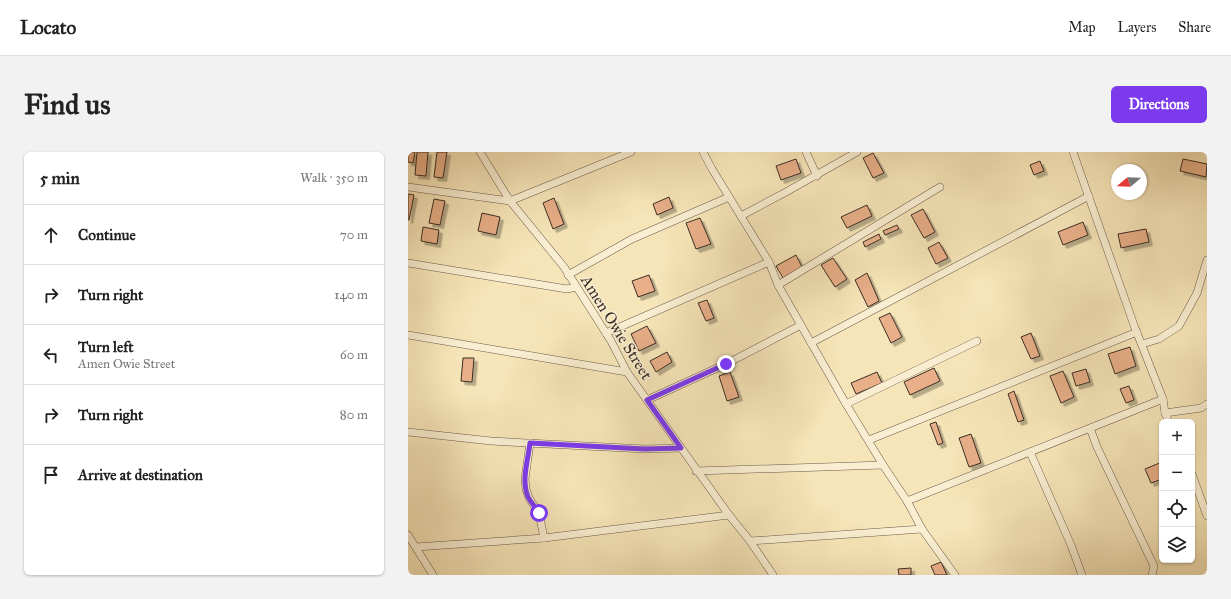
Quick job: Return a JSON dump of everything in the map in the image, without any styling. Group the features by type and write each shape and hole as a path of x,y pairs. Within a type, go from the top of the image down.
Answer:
{"street":[{"name":"Amen Owie Street","path":"480,152 510,201 568,275 606,333 627,372 728,515 750,541 772,575"},
{"path":"408,187 510,201 631,152"},
{"path":"703,152 768,262 778,286 846,404 907,501 922,529 955,575"},
{"path":"806,152 817,176"},
{"path":"741,216 817,176 857,152"},
{"path":"1073,152 1137,332 1163,399 1165,413 1168,419"},
{"path":"778,286 940,187"},
{"path":"811,343 1089,196"},
{"path":"568,275 632,239 729,197"},
{"path":"1142,344 1159,339 1179,326 1197,293 1207,260"},
{"path":"606,333 768,262"},
{"path":"408,264 567,288 576,287"},
{"path":"647,400 726,364 801,325"},
{"path":"869,440 1137,332"},
{"path":"408,335 627,372"},
{"path":"846,404 977,341"},
{"path":"907,501 1163,399"},
{"path":"1165,413 1205,408"},
{"path":"1090,428 1097,447 1154,566 1152,575"},
{"path":"408,432 491,441 645,449 681,448"},
{"path":"530,443 525,479 526,489 529,498 539,513 544,538"},
{"path":"1030,452 1071,545 1082,575"},
{"path":"696,470 883,465"},
{"path":"1195,480 1205,501 1207,516"},
{"path":"416,547 544,538 728,515"},
{"path":"750,541 922,529"},
{"path":"408,535 433,575"}],"building":[{"path":"408,152 415,152 413,163 408,162"},
{"path":"417,152 428,152 426,176 415,175"},
{"path":"437,152 447,152 443,178 434,177"},
{"path":"873,153 884,173 873,178 863,158"},
{"path":"796,159 801,173 781,180 776,166"},
{"path":"1183,159 1207,164 1206,177 1180,171"},
{"path":"1040,161 1044,171 1034,175 1030,165"},
{"path":"408,194 414,195 409,220 408,220"},
{"path":"669,197 673,208 657,215 653,204"},
{"path":"554,198 564,224 553,229 543,203"},
{"path":"434,199 445,201 440,225 429,223"},
{"path":"867,205 872,216 847,228 841,217"},
{"path":"923,209 935,232 924,238 911,215"},
{"path":"482,213 500,217 496,235 478,231"},
{"path":"700,218 711,244 696,249 686,223"},
{"path":"1083,222 1088,235 1063,245 1058,232"},
{"path":"897,225 899,229 885,235 883,231"},
{"path":"423,227 439,230 437,244 421,241"},
{"path":"1146,229 1149,242 1121,248 1118,234"},
{"path":"879,234 881,239 865,247 863,242"},
{"path":"939,242 948,258 936,264 928,248"},
{"path":"796,255 802,267 783,278 776,266"},
{"path":"833,258 847,279 835,287 821,265"},
{"path":"867,273 879,301 868,307 855,280"},
{"path":"649,275 655,291 638,297 632,281"},
{"path":"707,300 714,318 706,321 698,303"},
{"path":"890,313 902,337 891,343 879,318"},
{"path":"647,326 656,343 639,351 631,334"},
{"path":"1031,333 1040,356 1031,359 1021,337"},
{"path":"1130,347 1136,366 1115,374 1108,354"},
{"path":"667,352 672,362 656,372 650,361"},
{"path":"463,358 474,358 472,382 461,381"},
{"path":"934,368 940,381 910,395 904,382"},
{"path":"1086,369 1090,382 1076,386 1072,373"},
{"path":"1063,371 1074,397 1061,403 1050,376"},
{"path":"730,372 739,397 727,401 719,376"},
{"path":"877,372 882,383 856,394 851,383"},
{"path":"1129,386 1134,400 1126,403 1120,389"},
{"path":"1014,391 1024,420 1018,422 1008,394"},
{"path":"936,422 943,443 938,445 930,424"},
{"path":"971,434 981,463 969,467 959,438"},
{"path":"1159,463 1159,480 1151,483 1145,469"},
{"path":"941,562 947,575 935,575 931,566"},
{"path":"911,568 911,575 899,575 898,569"}],"route":[{"path":"539,513 529,498 526,489 526,464 530,443 645,449 681,448 647,400 726,364"}]}
